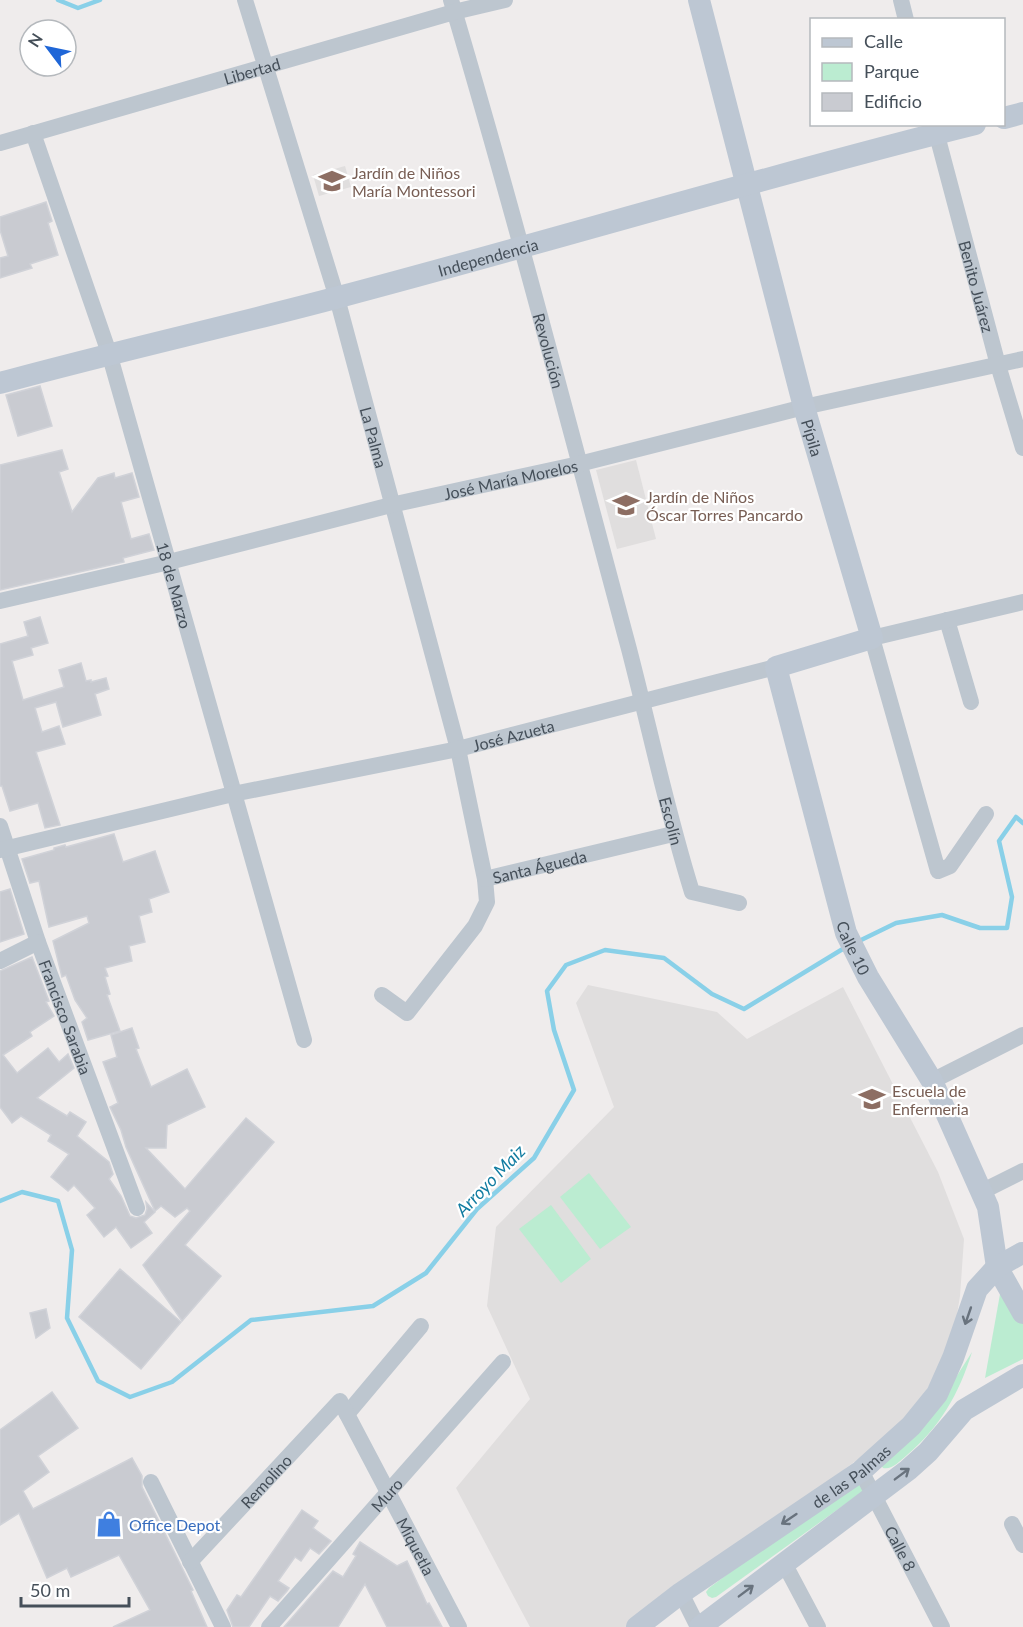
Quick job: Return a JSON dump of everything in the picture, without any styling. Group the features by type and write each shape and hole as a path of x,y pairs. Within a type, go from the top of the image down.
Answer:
{"main road":[{"name":"Pípila","path":"699,0 804,408 872,638"},
{"path":"1005,117 1023,113"},
{"name":"Independencia","path":"0,383 109,353 337,298 745,185 935,129 959,126"},
{"name":"José Azueta","path":"776,667 872,638"},
{"name":"Calle 10","path":"776,667 846,933 868,977 932,1081 985,1200 1022,1254"},
{"name":"Calle 10","path":"985,1200 997,1267 1023,1313"},
{"name":"de las Palmas","path":"637,1627 681,1593 861,1471 911,1426 937,1394 953,1358 977,1289 997,1267 1022,1254"},
{"name":"de las Palmas","path":"699,1627 908,1470 928,1452 964,1410 1023,1375"}],"street":[{"name":"La Palma","path":"245,0 337,298 458,749 485,879"},
{"name":"Libertad","path":"0,143 265,66 453,6 506,0"},
{"path":"901,0 906,18"},
{"name":"Revolución","path":"453,6 522,247 643,703"},
{"name":"Benito Juárez","path":"935,129 998,365 1023,448"},
{"name":"18 de Marzo","path":"33,133 109,353 232,794 304,1040"},
{"name":"José María Morelos","path":"0,601 169,562 391,505 579,464 804,408 1023,359"},
{"name":"José Azueta","path":"872,638 1023,602"},
{"path":"947,620 971,702"},
{"name":"Pípila","path":"872,638 938,871 950,866 986,814"},
{"name":"José Azueta","path":"4,849 232,794 458,749 776,667"},
{"name":"Escolín","path":"643,703 674,834 692,892 739,903"},
{"name":"Francisco Sarabia","path":"0,826 4,849 137,1208"},
{"name":"Santa Águeda","path":"382,995 407,1013 475,926 487,902 485,879 674,834"},
{"path":"0,961 38,942"},
{"path":"932,1081 1023,1035"},
{"path":"985,1200 1023,1171"},
{"name":"Remolino","path":"190,1562 421,1326"},
{"name":"Muro","path":"269,1627 503,1362"},
{"name":"Miquetla","path":"343,1407 459,1627"},
{"name":"Calle 8","path":"861,1471 942,1627"},
{"path":"151,1482 223,1627"},
{"path":"1012,1524 1023,1545"},
{"path":"784,1563 818,1627"},
{"path":"681,1593 699,1627"}],"shaded area":[{"name":"Jardín de Niños María Montessori","path":"345,166 351,187 319,196 313,175"},
{"name":"Jardín de Niños Óscar Torres Pancardo","path":"636,460 656,539 617,549 596,470"},
{"path":"588,985 717,1012 747,1039 843,987 938,1172 964,1239 960,1296 953,1339 921,1401 876,1446 629,1627 530,1627 456,1488 530,1399 487,1306 496,1227 614,1107 576,1003"}],"green space":[{"path":"589,1173 631,1227 600,1249 560,1197"},
{"path":"551,1205 591,1259 561,1283 519,1229"},
{"path":"1002,1283 1023,1317 1023,1359 985,1378"},
{"path":"972,1352 961,1382 939,1421 899,1462 890,1468 883,1468 881,1465 946,1393"},
{"path":"854,1480 863,1483 862,1492 716,1597 708,1596 706,1592 709,1588"}],"building":[{"path":"46,202 52,221 48,223 58,255 30,264 32,268 0,278 0,258 8,256 0,230 0,217"},
{"path":"40,386 52,426 18,436 6,395"},
{"path":"62,450 68,469 59,472 72,512 98,478 114,473 115,478 132,473 139,497 121,502 131,539 149,534 154,550 123,558 124,562 0,590 0,465"},
{"path":"40,617 48,643 31,648 33,655 12,661 23,700 64,687 59,670 81,663 86,681 106,678 109,689 95,694 101,715 63,727 56,702 35,708 42,732 59,726 65,744 36,752 60,825 45,828 38,803 10,811 2,786 0,786 0,644 28,636 24,622"},
{"path":"114,834 123,862 155,851 169,892 149,899 152,912 139,916 145,942 129,946 132,961 105,968 110,994 107,995 120,1031 88,1040 82,1022 87,1018 75,1000 66,975 62,977 53,941 89,923 87,916 49,927 39,881 30,883 22,859 65,845 66,847"},
{"path":"10,889 24,934 0,942 0,892"},
{"path":"32,957 49,1001 46,1002 54,1016 30,1032 32,1036 3,1055 17,1073 48,1048 59,1062 68,1054 74,1068 37,1098 67,1116 70,1112 86,1122 77,1136 109,1162 113,1174 109,1179 121,1196 130,1216 136,1218 145,1215 146,1202 155,1212 144,1222 152,1233 131,1248 116,1227 104,1237 87,1215 95,1208 74,1185 68,1191 51,1177 69,1154 48,1141 51,1135 21,1116 12,1123 0,1107 0,971"},
{"path":"132,1028 139,1048 136,1049 151,1087 187,1069 205,1107 167,1125 166,1148 146,1148 185,1189 246,1118 274,1142 185,1245 221,1276 182,1321 143,1265 190,1211 187,1208 175,1217 161,1206 155,1211 110,1107 118,1103 103,1062 117,1057 111,1035"},
{"path":"120,1269 181,1322 141,1369 79,1317"},
{"path":"46,1309 50,1328 36,1338 30,1313"},
{"path":"52,1392 78,1428 38,1456 49,1472 23,1491 33,1509 132,1458 142,1476 142,1487 193,1590 191,1591 207,1627 113,1627 150,1610 119,1555 71,1577 67,1568 47,1578 19,1513 0,1525 0,1430"},
{"path":"302,1510 318,1521 313,1528 331,1541 319,1554 310,1548 301,1561 295,1557 278,1581 289,1588 287,1591 278,1601 270,1596 249,1627 233,1627 227,1610 237,1595 241,1597"},
{"path":"360,1542 397,1566 407,1561 427,1604 429,1603 442,1627 387,1627 365,1584 338,1627 284,1627 333,1571 343,1577 356,1556 353,1554"}],"waterway":[{"path":"58,0 78,8 100,0"},
{"name":"Arroyo Maiz","path":"857,942 896,923 942,915 980,928 1007,928 1012,897 999,841 1016,817 1023,823"},
{"name":"Arroyo Maiz","path":"0,1201 22,1192 58,1201 72,1250 67,1318 98,1381 130,1397 172,1382 251,1320 373,1306 426,1273 477,1209 534,1158 574,1090 554,1030 547,991 566,965 605,950 664,958 712,994 744,1009 846,947"}],"place":[{"name":"Jardín de Niños María Montessori","path":"332,181"},
{"name":"Jardín de Niños Óscar Torres Pancardo","path":"626,505"},
{"name":"Escuela de Enfermeria","path":"872,1099"},
{"name":"Office Depot","path":"109,1524"}]}
